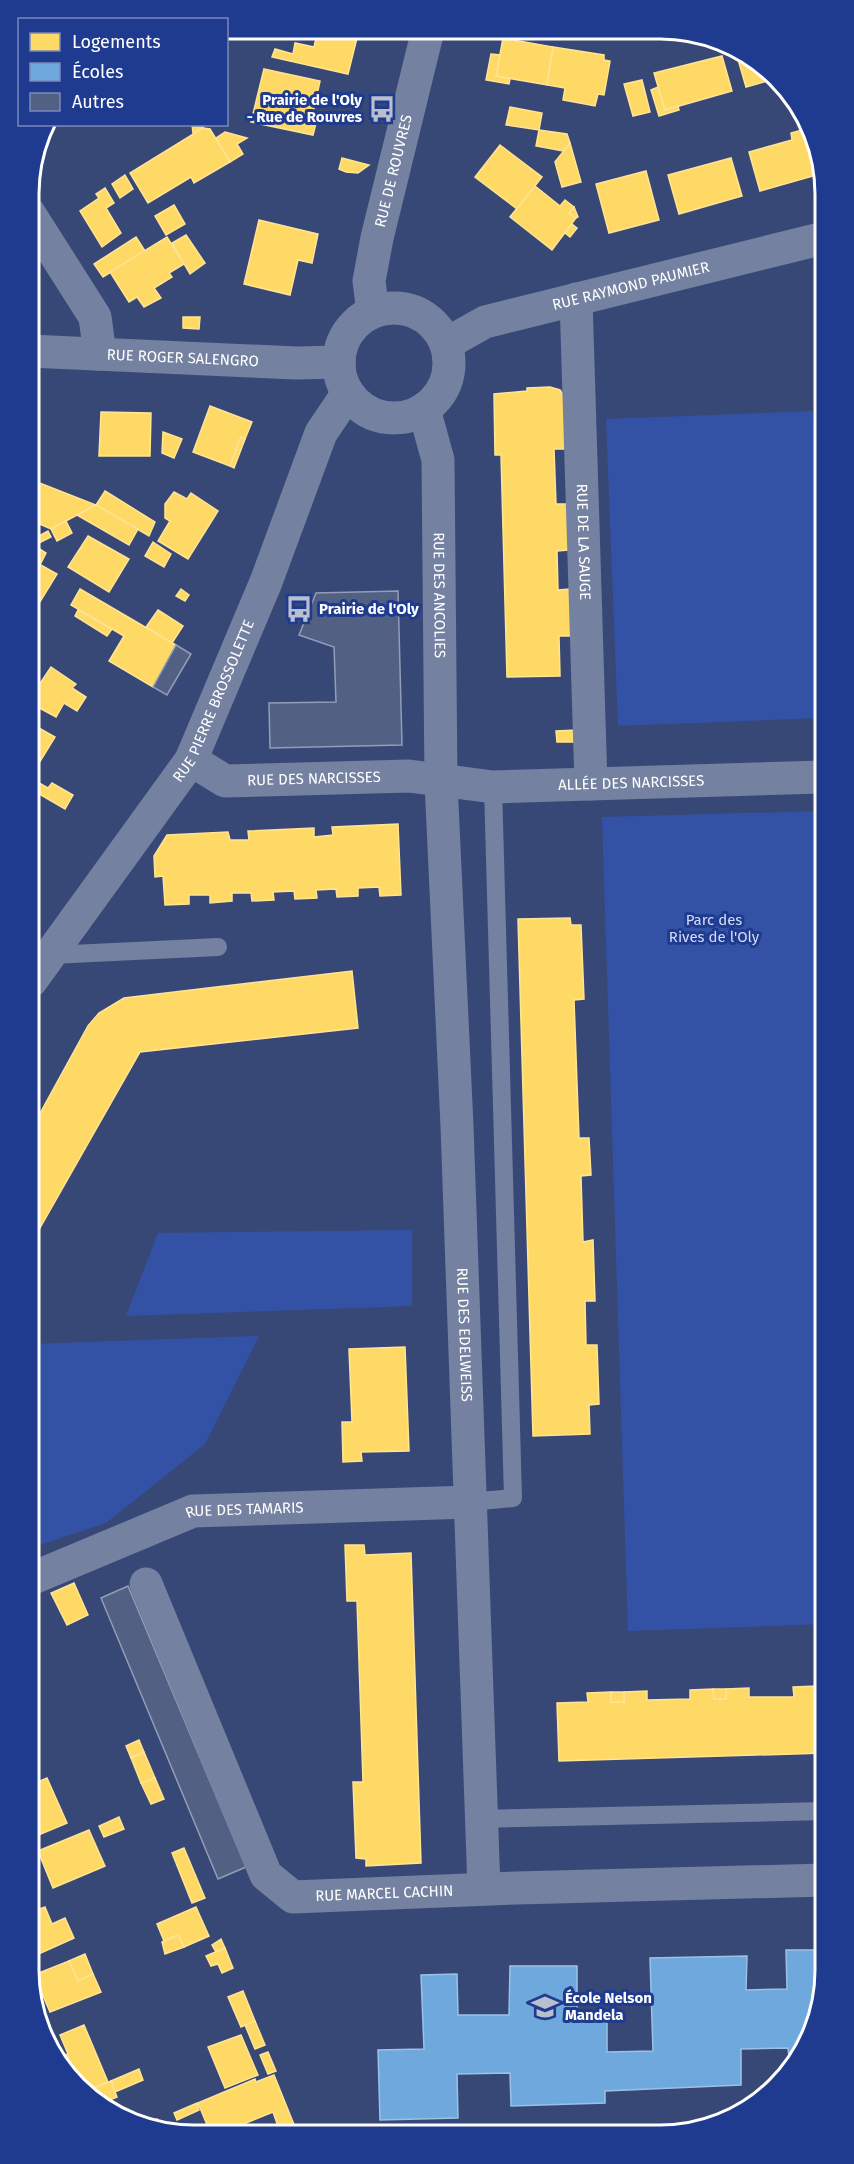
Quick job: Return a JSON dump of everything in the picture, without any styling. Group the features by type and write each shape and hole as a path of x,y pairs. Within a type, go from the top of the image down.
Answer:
{"street":[{"name":"RUE DE ROUVRES","path":"373,312 369,281 377,238 426,39"},
{"path":"39,229 95,317 100,354"},
{"name":"RUE RAYMOND PAUMIER","path":"446,344 485,322 815,240"},
{"name":"RUE DE LA SAUGE","path":"576,299 591,784"},
{"path":"390,308 408,309 424,316 438,328 446,344 450,362 447,380 438,397 424,409 404,417 382,417 362,408 348,393 341,378 339,362 341,347 348,332 359,320 373,312 390,308"},
{"name":"RUE ROGER SALENGRO","path":"39,351 339,362"},
{"name":"RUE PIERRE BROSSOLETTE","path":"41,968 191,760 266,582 321,433 348,393"},
{"name":"RUE DES ANCOLIES","path":"424,409 438,460 441,782"},
{"name":"RUE DES NARCISSES","path":"191,760 225,781 409,776 441,782"},
{"name":"ALLÉE DES NARCISSES","path":"441,782 493,787 815,777"},
{"name":"RUE DES EDELWEISS","path":"441,782 458,1126 484,1889"},
{"name":"RUE DES TAMARIS","path":"39,1575 193,1511 470,1502"},
{"name":"RUE MARCEL CACHIN","path":"146,1584 266,1875 292,1897 484,1889 815,1880"}],"lane":[{"path":"470,1502 513,1498 493,787"},
{"path":"41,968 218,947"},
{"path":"481,1819 815,1811"}],"green space":[{"path":"813,411 815,718 618,726 606,419"},
{"name":"Parc des Rives de l'Oly","path":"815,811 815,1624 628,1631 602,817"},
{"path":"412,1230 412,1306 126,1316 158,1233"},
{"path":"259,1336 205,1444 106,1523 39,1545 39,1344"}],"building: Logements":[{"path":"316,39 357,39 348,74 272,57 275,49 293,54 295,43 314,47"},
{"path":"503,39 553,47 547,85 496,76"},
{"path":"553,47 604,55 604,60 610,61 604,95 598,94 595,106 563,100 565,88 547,85"},
{"path":"491,54 500,55 496,76 510,79 509,84 486,80"},
{"path":"722,56 732,91 665,110 654,73"},
{"path":"738,61 767,81 746,87"},
{"path":"264,69 320,81 313,113 318,115 313,135 251,122"},
{"path":"642,80 650,112 633,116 624,84"},
{"path":"658,87 665,110 678,106 679,110 659,116 651,90"},
{"path":"510,107 542,113 539,130 506,125"},
{"path":"192,126 203,126 203,128 193,133"},
{"path":"203,128 210,129 230,162 194,183 191,177 148,203 130,173"},
{"path":"539,130 567,134 570,143 563,151 536,146"},
{"path":"801,130 810,154 814,176 760,191 749,152 792,140 791,133"},
{"path":"225,132 247,138 237,144 243,154 230,162 216,138"},
{"path":"570,143 581,182 562,187 555,162"},
{"path":"500,145 542,177 517,209 475,177"},
{"path":"342,158 369,165 358,173 346,172 339,169"},
{"path":"731,158 742,196 679,214 668,175"},
{"path":"646,171 659,220 609,233 596,184"},
{"path":"125,175 133,189 120,198 112,184"},
{"path":"535,186 560,206 565,200 574,207 569,213 576,218 552,250 510,217"},
{"path":"105,188 114,203 106,208 121,233 102,247 80,211 99,198 96,194"},
{"path":"174,205 185,224 166,235 155,216"},
{"path":"574,207 578,217 576,218 569,213"},
{"path":"259,220 318,234 312,263 298,260 290,295 244,284"},
{"path":"572,224 577,228 570,237 565,233"},
{"path":"186,235 205,263 190,274 172,243"},
{"path":"136,237 145,251 103,277 94,264"},
{"path":"167,237 184,264 169,273 172,277 154,288 161,298 144,307 137,297 129,302 110,272"},
{"path":"183,317 200,317 199,329 183,328"},
{"path":"550,387 560,390 564,396 566,449 554,449 556,504 567,504 568,550 557,551 558,590 569,589 571,636 559,636 560,676 507,677 501,455 495,455 494,394 527,391 527,388"},
{"path":"210,406 252,422 245,439 241,437 230,466 193,452"},
{"path":"101,412 151,413 150,456 99,456"},
{"path":"163,432 182,439 174,458 162,453"},
{"path":"241,437 245,439 234,468 230,466"},
{"path":"39,483 96,505 51,529 39,524"},
{"path":"105,491 155,522 149,536 96,505"},
{"path":"174,492 187,499 191,493 218,511 188,559 158,541 170,521 165,518 165,504"},
{"path":"96,505 138,529 129,545 77,515"},
{"path":"66,521 72,533 57,541 51,529"},
{"path":"48,531 51,537 39,543 39,536"},
{"path":"88,536 129,559 109,592 68,567"},
{"path":"153,542 171,554 164,567 145,556"},
{"path":"39,549 46,553 39,564"},
{"path":"39,564 57,574 39,603"},
{"path":"80,589 176,645 153,687 109,661 124,636 71,605"},
{"path":"181,589 189,595 185,601 176,596"},
{"path":"78,610 112,629 107,636 75,616"},
{"path":"158,610 183,626 172,643 146,627"},
{"path":"51,667 76,684 72,688 86,697 77,711 64,703 56,717 39,708 39,685"},
{"path":"39,728 55,737 39,763"},
{"path":"577,730 577,742 557,742 556,731"},
{"path":"39,783 48,788 52,783 73,795 65,809 39,794"},
{"path":"398,824 401,895 380,896 379,887 358,888 358,896 337,897 336,889 316,890 317,898 295,899 294,891 273,892 274,900 252,901 251,893 232,893 232,901 210,903 210,895 189,895 189,904 165,905 163,876 155,877 154,856 167,835 228,832 230,840 249,840 248,831 314,828 314,837 333,835 332,827"},
{"path":"570,918 571,925 581,925 584,999 574,1000 579,1138 589,1138 591,1175 581,1176 583,1242 593,1240 595,1301 585,1301 586,1345 597,1345 599,1404 589,1405 590,1434 533,1436 518,919"},
{"path":"352,971 358,1028 140,1052 39,1230 39,1115 88,1026 99,1013 124,998"},
{"path":"405,1347 409,1451 361,1452 362,1461 343,1462 342,1422 352,1422 349,1349"},
{"path":"345,1545 364,1545 365,1555 411,1553 421,1863 366,1866 366,1859 356,1858 353,1782 363,1782 357,1601 347,1601"},
{"path":"74,1583 88,1615 67,1625 51,1593"},
{"path":"815,1686 815,1753 559,1761 557,1703 588,1702 587,1693 611,1692 611,1702 624,1702 624,1692 647,1691 647,1700 690,1699 690,1690 713,1689 714,1699 726,1699 726,1689 749,1688 749,1697 794,1697 793,1687"},
{"path":"713,1689 726,1689 726,1699 714,1699"},
{"path":"611,1692 624,1692 624,1702 611,1702"},
{"path":"139,1740 144,1752 131,1758 126,1746"},
{"path":"144,1752 155,1778 141,1783 131,1758"},
{"path":"47,1778 67,1823 39,1835 39,1781"},
{"path":"155,1778 164,1799 151,1804 141,1783"},
{"path":"119,1817 124,1829 104,1837 99,1826"},
{"path":"89,1830 105,1866 53,1888 39,1851"},
{"path":"184,1848 205,1898 192,1903 172,1853"},
{"path":"45,1907 52,1924 65,1918 74,1938 39,1954 39,1909"},
{"path":"196,1907 209,1936 184,1947 178,1935 164,1941 157,1924"},
{"path":"178,1935 184,1947 165,1954 162,1942"},
{"path":"221,1939 225,1948 216,1952 212,1945"},
{"path":"225,1948 233,1968 222,1973 218,1964 211,1966 206,1956"},
{"path":"85,1954 93,1974 78,1981 69,1961"},
{"path":"69,1961 78,1981 93,1974 101,1992 50,2012 40,1989 39,1973"},
{"path":"243,1991 255,2021 241,2027 228,1997"},
{"path":"255,2021 265,2045 255,2049 245,2025"},
{"path":"84,2025 108,2082 94,2088 84,2080 65,2055 68,2054 60,2035"},
{"path":"241,2035 258,2075 225,2088 208,2047"},
{"path":"268,2052 276,2071 268,2074 260,2055"},
{"path":"139,2069 143,2080 115,2092 111,2081"},
{"path":"274,2075 294,2125 278,2125 273,2112 241,2125 207,2125 198,2103 255,2079 256,2082"},
{"path":"111,2081 117,2097 110,2100 94,2088"},
{"path":"197,2103 199,2110 177,2120 174,2113"}],"building: Écoles":[{"path":"786,1950 815,1950 812,2000 799,2038 789,2056 788,2048 741,2049 741,2085 605,2091 605,2103 511,2106 510,2073 457,2074 458,2118 380,2120 378,2050 424,2049 421,1975 457,1974 458,2015 509,2015 510,1966 577,1966 577,2013 607,2013 607,2052 653,2051 650,1958 747,1956 746,1990 787,1989"}],"building: Autres":[{"path":"398,591 402,745 270,748 269,703 336,702 334,647 299,635 316,593"},
{"path":"176,645 191,654 167,695 153,687"},
{"path":"128,1586 246,1867 218,1879 101,1598"}],"place":[{"name":"Prairie de l'Oly - Rue de Rouvres","path":"382,109"},
{"name":"Prairie de l'Oly","path":"299,609"},
{"name":"École Nelson Mandela","path":"545,2007"}]}
